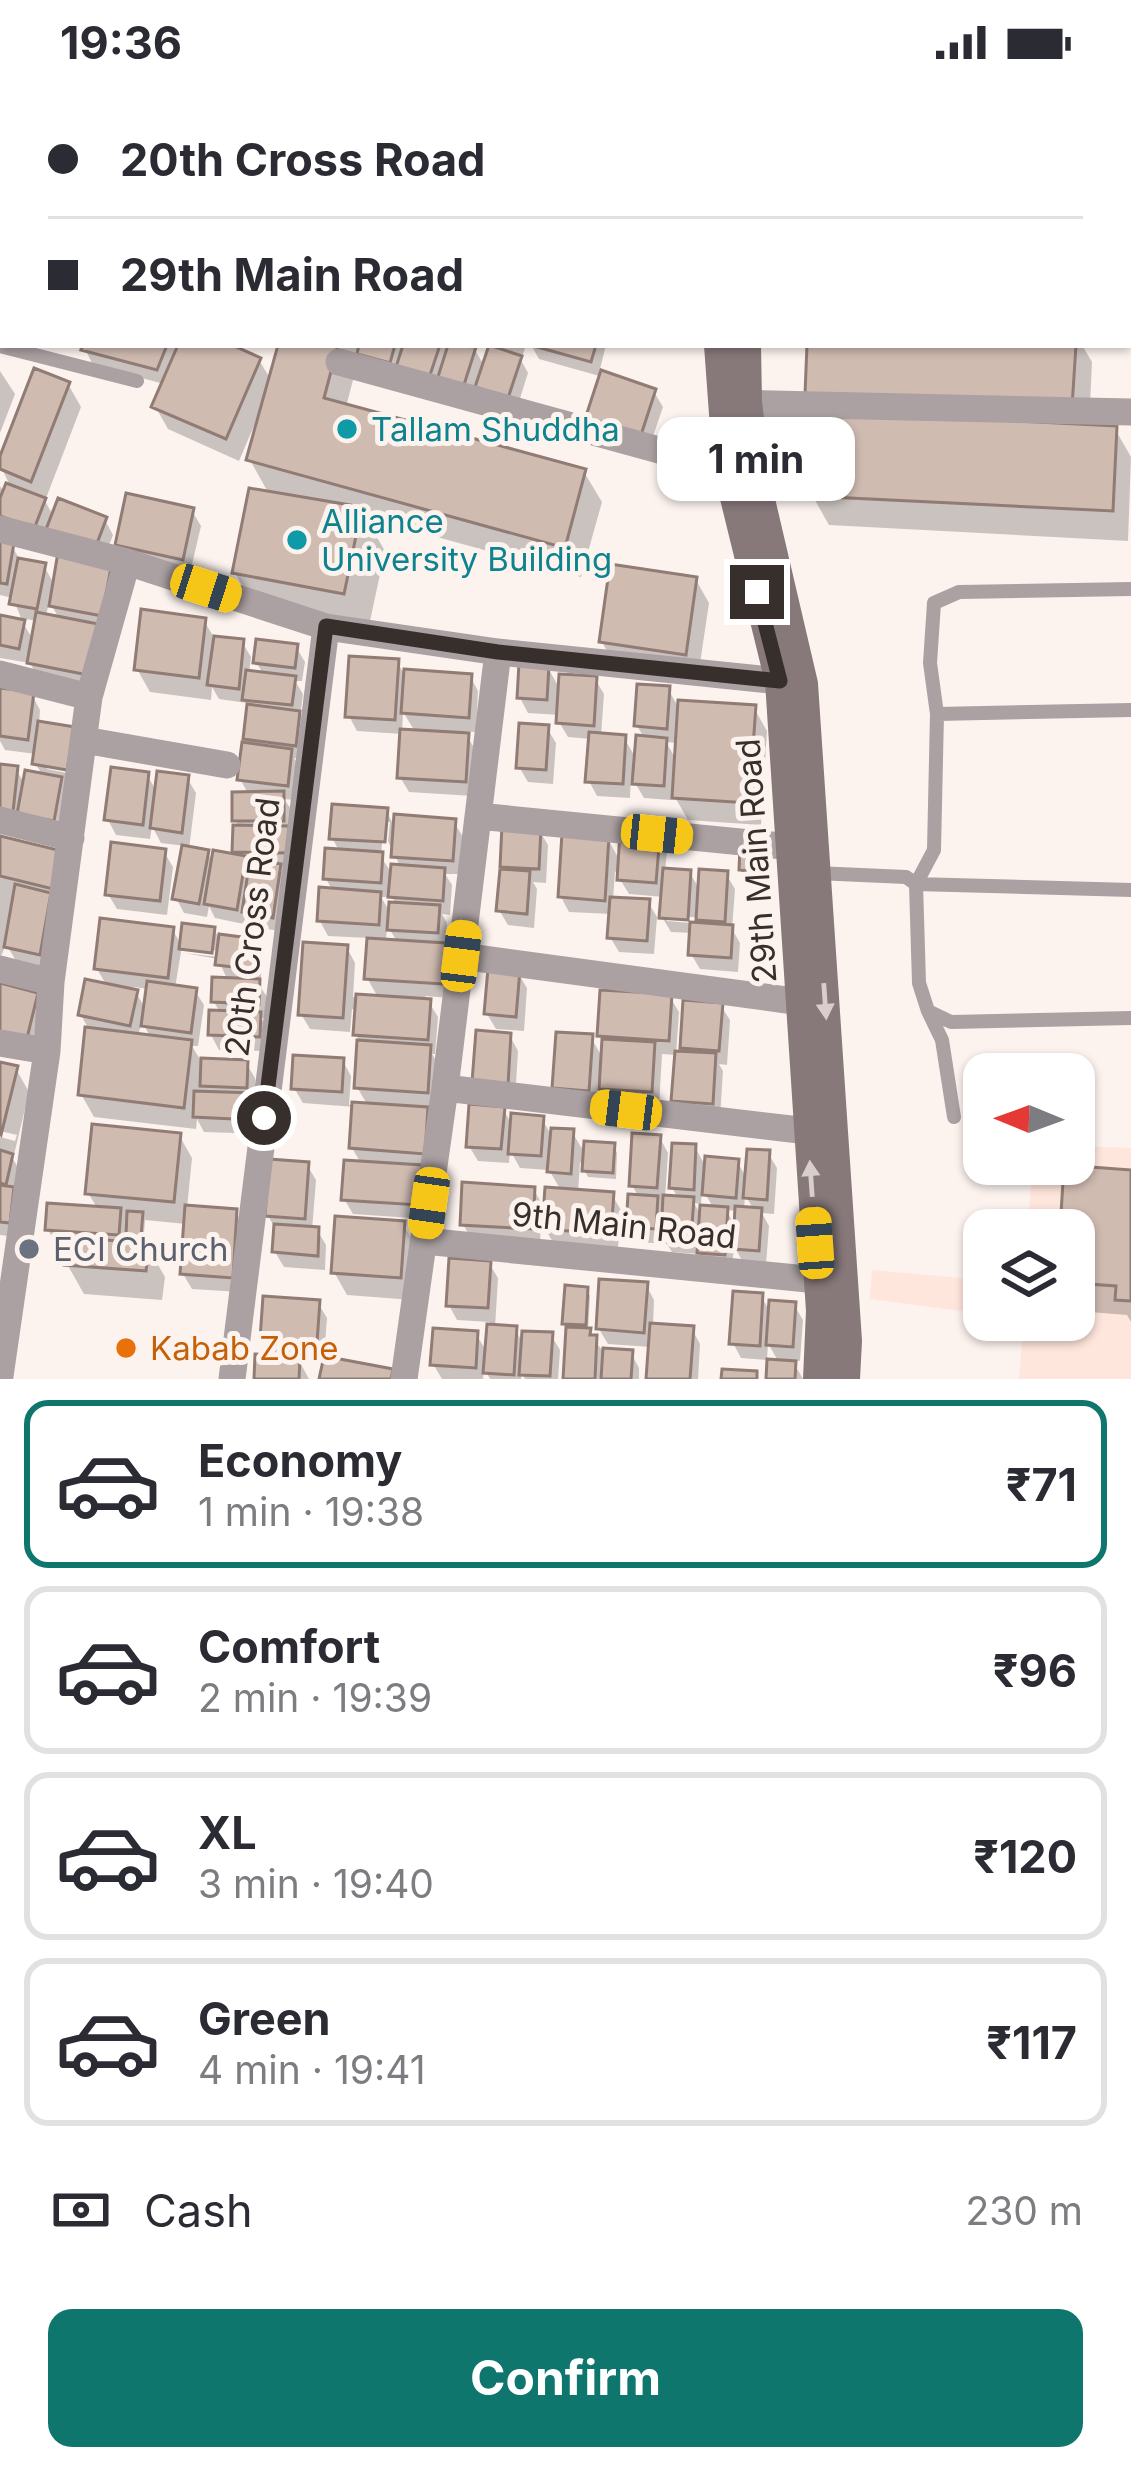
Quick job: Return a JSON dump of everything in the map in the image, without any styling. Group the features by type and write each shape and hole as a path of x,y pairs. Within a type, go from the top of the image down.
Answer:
{"main road":[{"name":"29th Main Road","path":"720,348 745,463 780,681 821,1311 818,1379"},
{"name":"29th Main Road","path":"734,403 745,348"},
{"name":"29th Main Road","path":"745,463 803,684 847,1340 845,1379"}],"street":[{"path":"338,362 745,463"},
{"path":"734,403 1131,412"},
{"path":"0,529 127,562 326,626 498,652 780,681"},
{"path":"0,1376 9,1242 47,1051 51,982 89,697 127,562"},
{"name":"20th Cross Road","path":"232,1379 326,626"},
{"path":"404,1379 498,652"},
{"path":"0,674 89,697"},
{"path":"84,740 226,765"},
{"path":"478,816 792,847"},
{"path":"0,820 71,838"},
{"path":"461,956 801,1002"},
{"path":"0,969 51,982"},
{"path":"0,1043 47,1051"},
{"path":"445,1088 808,1131"},
{"name":"9th Main Road","path":"424,1241 817,1280"}],"lane":[{"path":"8,348 136,381"},
{"path":"745,463 802,440"},
{"path":"954,1117 942,1040 919,983 916,884 934,850 937,714 930,663 934,603 959,592 1131,589"},
{"path":"937,714 1131,710"},
{"path":"816,873 905,877 916,884 1131,890"},
{"path":"928,1011 951,1022 1131,1018"}],"shaded area":[{"path":"1095,1147 1131,1148 1131,1379 1019,1379 1022,1341 1095,1341 1095,1209 1029,1209 1031,1185 1095,1185"},
{"path":"872,1270 963,1278 963,1311 870,1299"}],"building":[{"path":"82,348 166,348 157,370"},
{"path":"177,348 239,348 261,358 226,439 151,407"},
{"name":"Tallam Shuddha","path":"277,348 337,348 324,398 586,469 565,548 246,460"},
{"path":"358,348 394,348 390,363 357,354"},
{"path":"402,348 439,348 429,378 396,367"},
{"path":"447,348 476,348 462,391 436,383"},
{"path":"488,348 522,356 508,398 475,387"},
{"path":"541,348 595,348 591,362"},
{"path":"807,348 1076,348 1072,407 805,394"},
{"path":"34,368 70,382 31,482 0,469 0,456"},
{"path":"601,370 656,389 640,438 585,419"},
{"path":"813,411 1117,426 1113,511 809,496"},
{"path":"6,483 46,498 34,529 0,516"},
{"name":"Alliance University Building","path":"249,488 362,507 344,594 232,573"},
{"path":"126,493 194,508 183,560 115,545"},
{"path":"58,498 107,517 94,551 45,532"},
{"path":"0,540 14,543 7,584 0,583"},
{"path":"58,552 112,562 102,616 49,606"},
{"path":"18,558 46,563 37,609 9,604"},
{"path":"610,564 697,577 686,655 599,642"},
{"path":"141,609 206,618 199,678 134,670"},
{"path":"36,612 98,624 88,675 27,663"},
{"path":"0,615 25,620 19,649 0,645"},
{"path":"214,636 244,639 239,689 207,685"},
{"path":"256,639 298,644 295,668 253,663"},
{"path":"349,656 399,659 395,720 345,717"},
{"path":"519,663 549,665 547,700 517,698"},
{"path":"404,669 472,674 469,718 401,713"},
{"path":"246,670 296,676 292,705 242,700"},
{"path":"559,674 597,676 594,726 556,723"},
{"path":"637,684 670,686 667,729 634,726"},
{"path":"0,688 34,692 28,740 0,736"},
{"path":"678,700 756,705 749,803 672,798"},
{"path":"247,704 300,711 296,746 243,739"},
{"path":"38,721 75,727 67,770 32,764"},
{"path":"519,723 549,725 546,770 516,768"},
{"path":"400,729 469,733 466,782 397,778"},
{"path":"589,732 626,735 623,784 585,782"},
{"path":"636,735 667,738 664,786 632,784"},
{"path":"242,742 292,749 288,786 237,780"},
{"path":"0,764 18,766 13,812 0,811"},
{"path":"111,767 149,772 143,825 104,820"},
{"path":"25,770 62,777 54,821 17,814"},
{"path":"157,771 189,775 182,833 150,828"},
{"path":"284,791 284,821 232,821 232,792"},
{"path":"332,804 388,808 385,842 329,839"},
{"path":"394,814 456,819 453,861 391,857"},
{"path":"233,825 289,826 288,853 232,852"},
{"path":"502,825 541,828 539,869 500,867"},
{"path":"620,832 660,834 656,883 617,880"},
{"path":"562,833 609,836 605,901 558,897"},
{"path":"0,836 62,851 53,889 0,876"},
{"path":"111,842 166,849 160,901 105,895"},
{"path":"182,845 209,850 199,904 172,899"},
{"path":"740,846 758,847 756,872 739,870"},
{"path":"325,848 383,852 381,883 323,879"},
{"path":"213,850 246,856 237,910 204,904"},
{"path":"250,859 281,864 273,918 242,912"},
{"path":"391,864 445,868 443,901 388,897"},
{"path":"663,868 691,870 688,920 659,918"},
{"path":"500,869 530,871 527,914 496,911"},
{"path":"699,869 728,871 725,922 696,920"},
{"path":"15,884 51,893 40,955 4,947"},
{"path":"319,887 381,892 379,925 317,921"},
{"path":"610,897 650,899 647,941 607,938"},
{"path":"389,902 440,905 438,933 387,930"},
{"path":"100,918 174,927 168,978 94,969"},
{"path":"690,922 733,925 731,958 688,955"},
{"path":"182,923 215,927 212,953 179,949"},
{"path":"219,934 257,939 253,969 215,965"},
{"path":"367,938 446,943 443,984 364,979"},
{"path":"303,942 348,945 343,1018 298,1015"},
{"path":"488,968 520,970 516,1017 484,1014"},
{"path":"212,977 260,979 259,1004 211,1002"},
{"path":"85,979 138,990 130,1026 78,1015"},
{"path":"147,981 197,988 191,1033 141,1026"},
{"path":"0,983 38,993 27,1038 0,1031"},
{"path":"600,990 672,994 669,1041 597,1036"},
{"path":"356,994 431,999 428,1040 353,1035"},
{"path":"683,1000 723,1003 719,1051 680,1048"},
{"path":"209,1010 261,1012 260,1037 208,1035"},
{"path":"85,1027 192,1040 184,1108 78,1095"},
{"path":"476,1030 511,1033 508,1085 472,1082"},
{"path":"556,1032 593,1034 589,1091 552,1088"},
{"path":"602,1039 655,1042 652,1092 599,1089"},
{"path":"357,1040 431,1045 428,1093 354,1088"},
{"path":"675,1051 716,1053 713,1104 671,1101"},
{"path":"293,1055 344,1058 342,1092 291,1089"},
{"path":"201,1058 248,1060 247,1088 200,1086"},
{"path":"0,1062 18,1066 1,1135 0,1134"},
{"path":"194,1091 256,1093 254,1120 193,1117"},
{"path":"352,1102 428,1107 425,1154 349,1148"},
{"path":"469,1104 505,1107 501,1149 466,1147"},
{"path":"511,1113 544,1116 541,1156 508,1154"},
{"path":"92,1124 181,1133 174,1202 85,1194"},
{"path":"551,1128 574,1129 571,1174 547,1172"},
{"path":"632,1133 661,1135 657,1188 629,1186"},
{"path":"584,1141 615,1143 613,1173 582,1171"},
{"path":"672,1143 696,1144 694,1190 669,1188"},
{"path":"747,1149 770,1150 767,1200 743,1198"},
{"path":"0,1150 13,1154 6,1185 0,1183"},
{"path":"705,1156 739,1159 736,1198 702,1195"},
{"path":"269,1159 309,1162 305,1219 265,1216"},
{"path":"344,1160 422,1165 419,1205 341,1200"},
{"path":"1095,1167 1131,1170 1131,1301 1115,1300 1116,1286 1095,1284 1095,1209 1061,1209 1063,1185 1095,1185"},
{"path":"462,1182 535,1187 533,1229 460,1225"},
{"path":"0,1185 14,1187 10,1223 0,1222"},
{"path":"545,1187 614,1192 611,1234 542,1229"},
{"path":"628,1194 658,1196 656,1229 626,1227"},
{"path":"663,1195 694,1197 691,1240 661,1238"},
{"path":"47,1203 121,1208 119,1235 45,1230"},
{"path":"185,1205 237,1209 233,1278 180,1274"},
{"path":"700,1205 728,1207 725,1255 697,1253"},
{"path":"735,1206 762,1208 759,1251 733,1249"},
{"path":"127,1211 143,1212 141,1237 126,1236"},
{"path":"335,1216 405,1221 401,1278 331,1273"},
{"path":"274,1224 319,1227 318,1256 272,1252"},
{"path":"65,1236 149,1244 146,1271 64,1265"},
{"path":"449,1258 491,1261 488,1308 446,1306"},
{"path":"599,1279 648,1282 644,1333 596,1329"},
{"path":"565,1285 588,1287 586,1325 562,1324"},
{"path":"733,1291 763,1293 760,1346 729,1344"},
{"path":"263,1296 320,1300 317,1343 260,1339"},
{"path":"769,1300 796,1302 793,1347 766,1345"},
{"path":"650,1323 694,1326 690,1379 646,1379"},
{"path":"487,1324 517,1326 514,1375 483,1373"},
{"path":"566,1327 591,1328 590,1335 597,1335 595,1379 563,1379"},
{"path":"433,1328 478,1331 476,1368 430,1365"},
{"path":"522,1331 553,1332 550,1376 519,1375"},
{"path":"603,1348 633,1350 631,1379 601,1379"},
{"path":"255,1354 300,1357 299,1379 254,1379"},
{"path":"324,1356 393,1369 391,1379 319,1379"},
{"path":"767,1359 796,1361 795,1379 766,1379"},
{"path":"722,1369 757,1371 757,1379 721,1379"}],"place":[{"name":"Tallam Shuddha","path":"347,429"},
{"name":"Alliance University Building","path":"297,540"},
{"name":"ECI Church","path":"29,1249"},
{"name":"Kabab Zone","path":"126,1348"}],"route":[{"path":"264,1118 326,626 498,652 780,681 757,592"}]}
